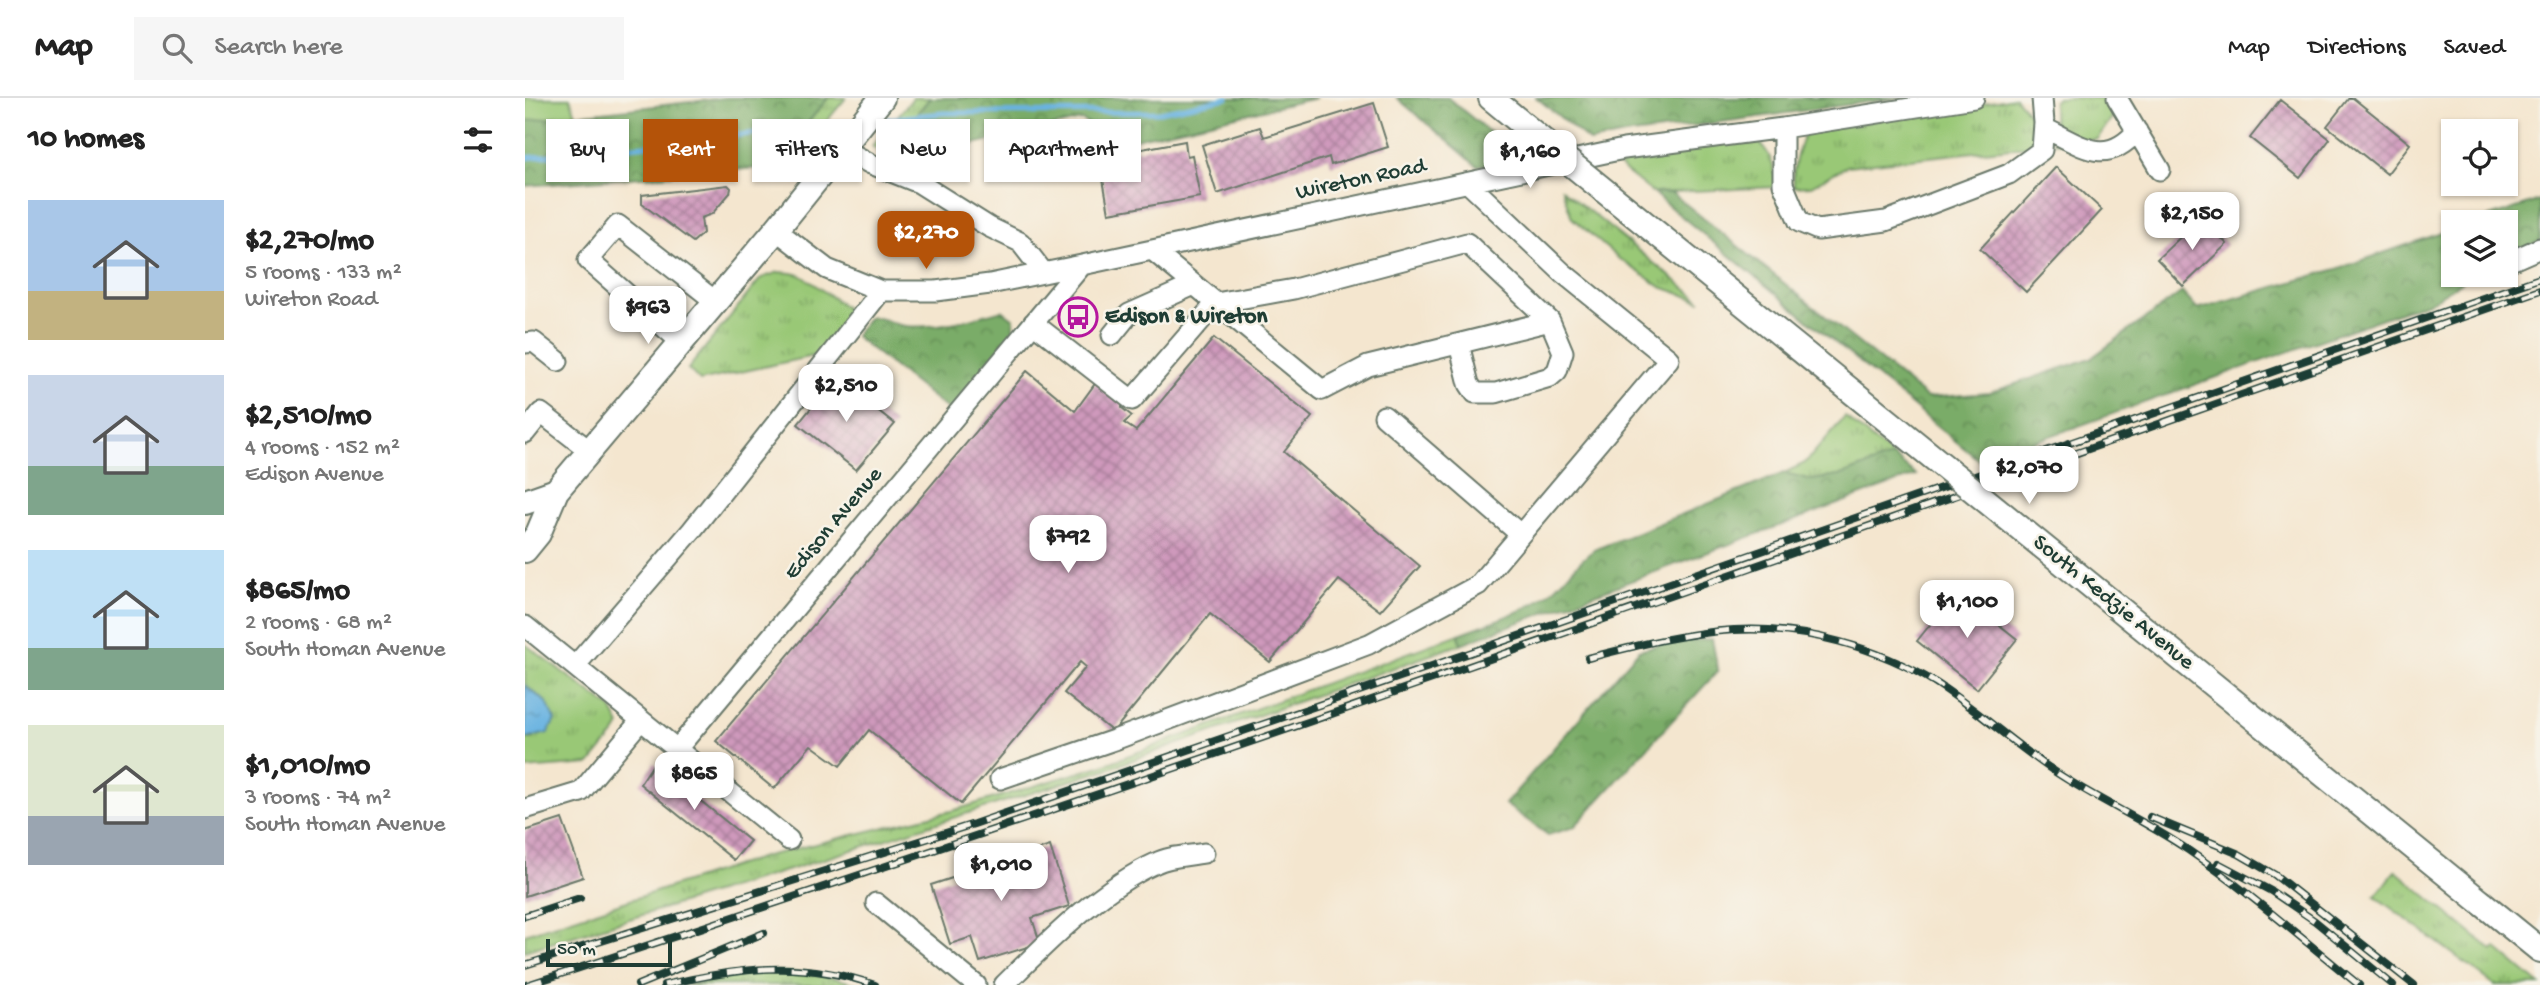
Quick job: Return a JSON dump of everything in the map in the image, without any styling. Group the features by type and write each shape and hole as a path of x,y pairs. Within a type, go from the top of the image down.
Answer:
{"main road":[{"name":"South Kedzie Avenue","path":"1491,98 2540,950"},
{"path":"862,123 879,102"},
{"path":"525,550 538,534 556,491 815,182"},
{"path":"525,502 556,491"}],"street":[{"name":"Wireton Road","path":"776,230 827,269 881,291 936,291 1044,273 1624,149 1783,128 1974,98"},
{"path":"1783,128 1783,184 1799,222 1818,230 1886,220 2009,174 2042,150 2042,98"},
{"path":"2117,98 2160,170"},
{"path":"2044,128 2089,149 2108,152 2124,145 2137,131"},
{"path":"862,157 871,164 919,183 989,227 1020,242 1044,273"},
{"path":"1000,779 1130,734 1369,644 1478,585 1669,359 1563,273 1468,183"},
{"path":"681,342 588,260 618,225 715,301"},
{"path":"1034,323 1132,400 1216,303 1294,289 1467,243 1550,321 1559,337 1563,352 1557,371 1550,377 1496,393 1475,393 1469,384 1459,344"},
{"path":"2518,257 2540,247"},
{"path":"1152,250 1321,390 1368,366 1550,321"},
{"name":"Edison Avenue","path":"677,749 1082,265"},
{"path":"1112,335 1129,314 1194,285"},
{"path":"575,666 692,530 881,291"},
{"path":"525,343 534,342 558,361"},
{"path":"525,433 541,413 590,451"},
{"path":"1384,415 1520,534"},
{"path":"525,626 789,840"},
{"path":"525,809 580,792 641,720"},
{"path":"1004,985 1053,937 1121,882 1158,861 1204,853"},
{"path":"876,903 976,985"}],"green space":[{"path":"525,98 570,98 576,114 525,121"},
{"path":"725,98 828,98 811,119 752,119 752,169 738,170 738,119 643,119 643,177 629,178 629,119 546,119 546,182 577,182 525,186 525,121"},
{"path":"828,98 846,98 828,119 811,119"},
{"path":"913,98 930,98 912,119 895,119"},
{"path":"930,98 1316,98 1141,138 1141,119 984,119 984,142 970,145 970,119 912,119"},
{"path":"1397,98 1448,98 1521,158 1477,166"},
{"path":"1537,98 1898,98 1590,142"},
{"path":"2015,98 2032,119 2037,131 2038,145 1847,166 1811,186 1794,187 1795,166 1805,132"},
{"path":"2057,98 2107,98 2116,112 2097,139 2054,143 2053,102"},
{"path":"1751,135 1763,146 1770,158 1777,187 1653,193 1614,162"},
{"path":"1562,189 1701,301 1661,287 1618,258 1572,218"},
{"path":"1653,193 1672,193 1927,398 1989,393 2091,358 2182,292 2197,309 2337,269 2441,233 2441,287 2453,287 2434,300 1980,461"},
{"path":"2540,200 2540,241 2518,250 2518,210 2510,210"},
{"path":"779,272 802,276 853,315 822,354 700,381 688,369 761,278"},
{"path":"1002,310 1014,319 1013,331 950,411 855,336 869,317 918,327 942,325"},
{"path":"1845,417 1893,456 1839,476 1812,480 1784,473 1805,463"},
{"path":"1893,456 1916,475 1461,644 1459,634 1508,616 1544,597 1594,550 1784,473 1812,480 1839,476"},
{"path":"1459,634 1461,644 1107,769 525,951 525,934 766,856 955,810 1100,766"},
{"path":"1712,639 1718,671 1574,827 1548,835 1505,804 1639,650 1662,644"},
{"path":"525,644 611,708 620,725 590,764 525,769 525,739 534,738 547,703 525,685"},
{"path":"2396,871 2493,951 2496,948 2540,985 2495,985 2375,896"},
{"path":"771,971 827,977 859,985 686,985"}],"water":[{"path":"525,685 547,703 555,720 548,733 525,739"}],"building":[{"path":"2349,98 2353,98 2410,144 2387,174 2327,126"},
{"path":"2280,100 2330,139 2300,178 2250,138"},
{"path":"1374,103 1388,147 1331,165 1329,157 1217,194 1202,145 1260,127 1264,137"},
{"path":"1185,141 1187,156 1192,155 1200,197 1109,213 1103,182 1141,182 1141,149"},
{"path":"2056,167 2102,210 2026,292 1980,249"},
{"path":"728,185 731,188 730,193 712,214 701,218 703,233 693,242 642,204 642,195"},
{"path":"2202,217 2227,244 2183,286 2157,259"},
{"path":"1214,338 1312,417 1284,452 1420,566 1380,611 1339,580 1270,662 1210,614 1113,732 1064,693 1086,667 1080,662 961,804 869,730 840,766 811,745 774,789 716,741 1027,371 1075,411 1097,381 1122,400 1122,408 1132,416 1124,423 1136,431"},
{"path":"836,377 895,424 856,470 798,424"},
{"path":"1957,591 2017,639 1977,689 1917,641"},
{"path":"654,763 750,841 734,860 640,784"},
{"path":"562,819 583,877 525,896 525,831"},
{"path":"1050,846 1069,906 1032,918 1040,943 980,962 972,937 950,944 931,885"}],"waterway":[{"path":"886,119 943,113 1160,112 1227,98"},
{"path":"525,158 752,134"}],"railway":[{"path":"525,965 974,824 2540,278"},
{"path":"527,985 780,902 1284,730 2540,290"},
{"path":"1588,658 1697,634 1760,630 1813,636 1865,649 1890,659 1936,683 2060,775 2188,850 2254,899 2359,985"},
{"path":"2150,817 2239,854 2275,875 2414,985"},
{"path":"2218,863 2271,891 2315,921 2393,985"},
{"path":"525,916 580,898"},
{"path":"638,985 764,933"},
{"path":"664,985 718,974 769,969 821,972 875,985"}],"place":[{"name":"Edison & Wireton","path":"1078,317"}]}
